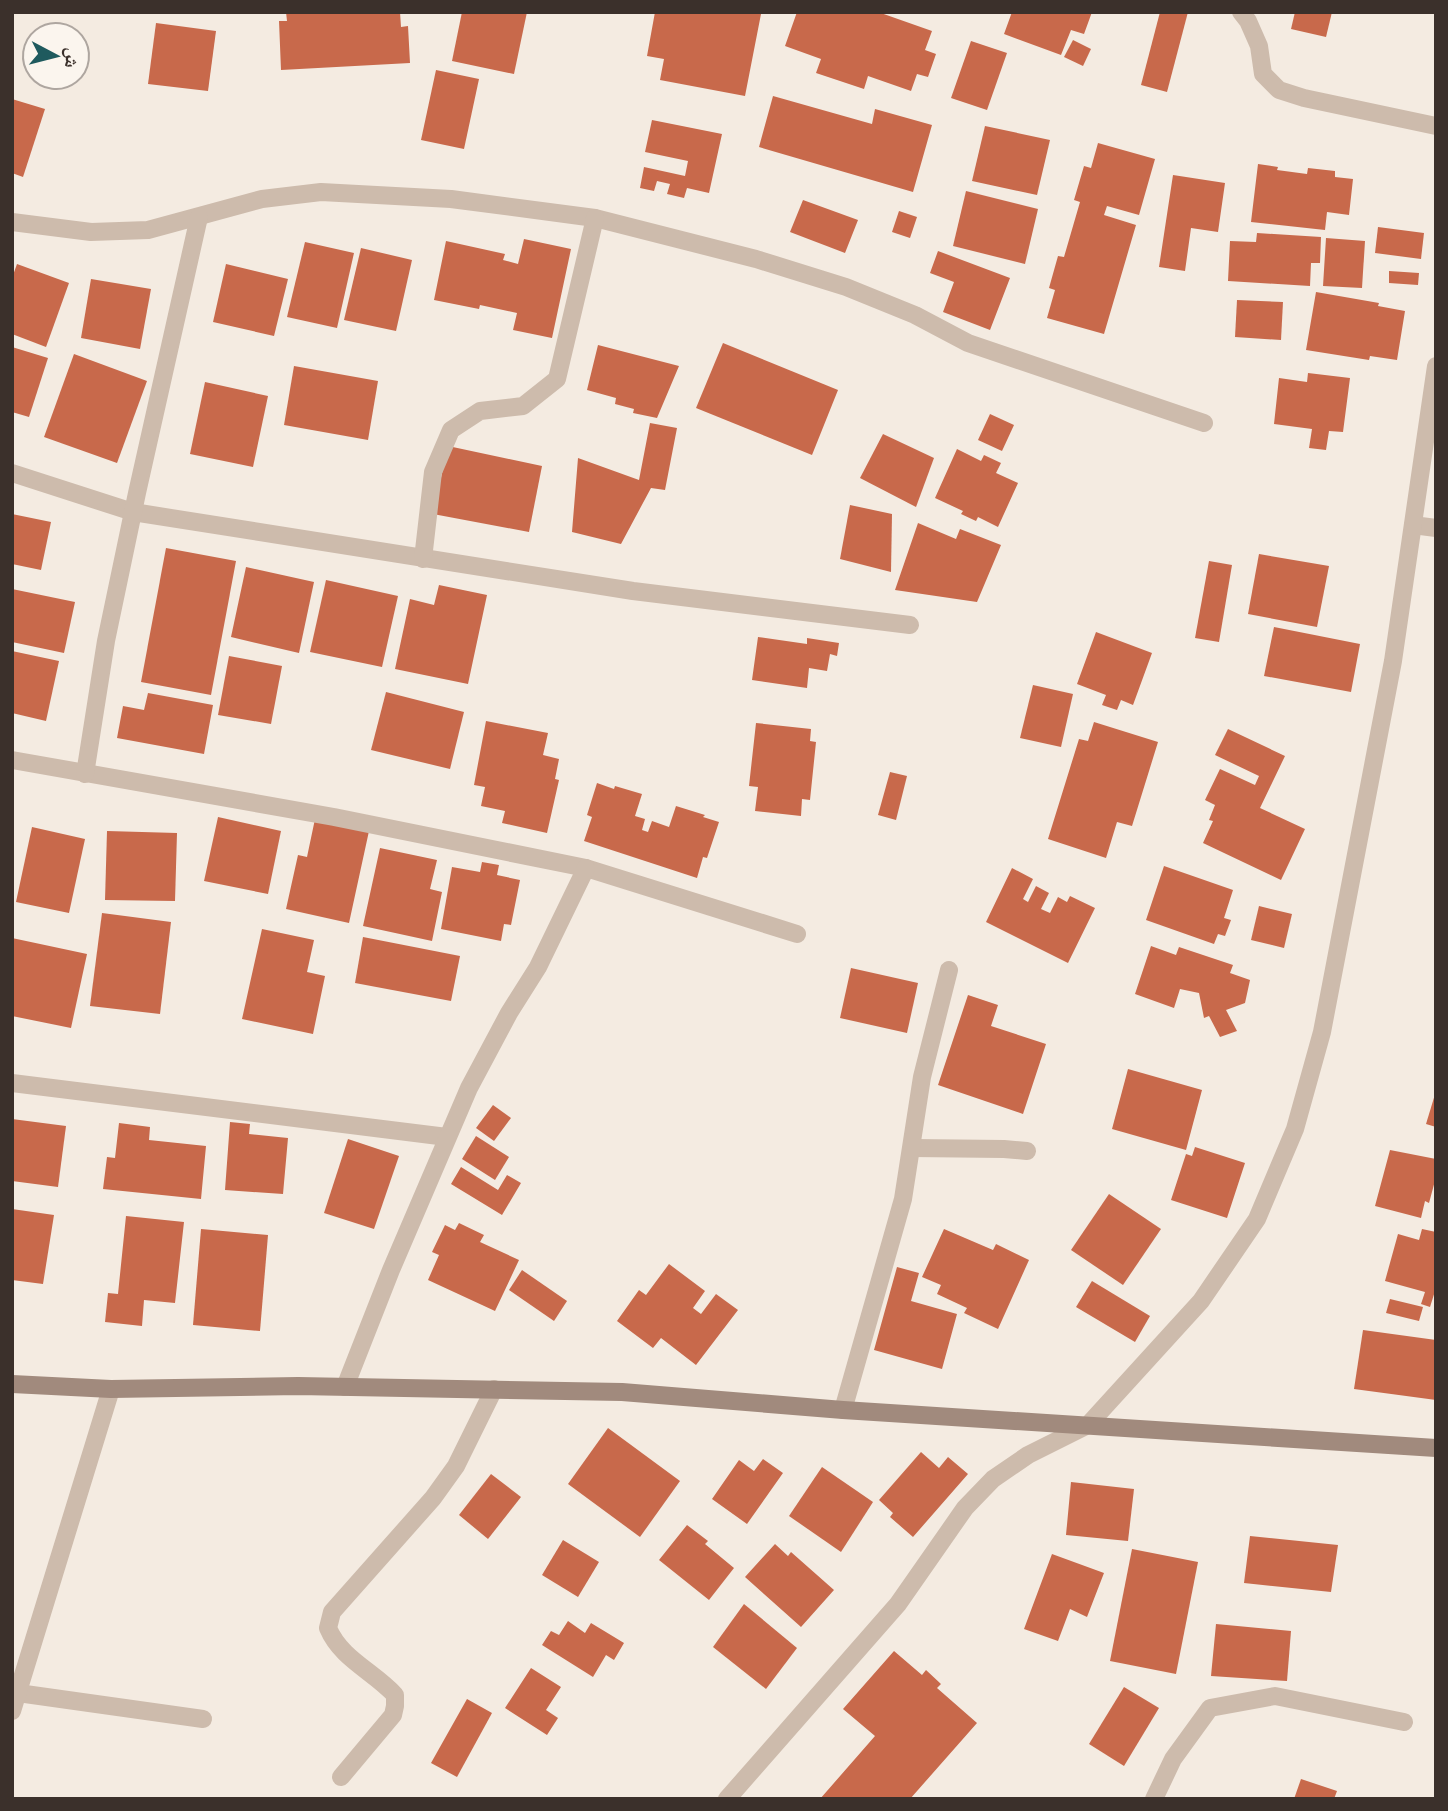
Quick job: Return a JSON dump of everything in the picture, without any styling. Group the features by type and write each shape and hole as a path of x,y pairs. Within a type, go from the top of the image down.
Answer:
{"main road":[{"path":"12,1384 111,1389 345,1387 622,1392 843,1410 1436,1448"}],"street":[{"path":"1241,12 1259,46 1263,74 1279,90 1304,98 1436,126"},
{"path":"12,222 91,232 148,230 262,199 321,192 452,199 594,218 755,259 846,287 915,315 968,343 1204,423"},
{"path":"85,774 106,640 199,217"},
{"path":"423,559 433,472 451,430 480,411 523,406 557,379 594,218"},
{"path":"727,1799 898,1604 965,1508 993,1479 1028,1455 1088,1425 1201,1301 1257,1219 1295,1129 1322,1032 1392,661 1436,366"},
{"path":"12,473 133,512 633,591 910,625"},
{"path":"1413,525 1436,528"},
{"path":"12,761 334,817 586,867 797,934"},
{"path":"345,1387 469,1088 509,1013 538,967 586,867"},
{"path":"843,1410 903,1199 922,1077 948,970"},
{"path":"12,1083 447,1137"},
{"path":"912,1148 1004,1149 1027,1152"},
{"path":"12,1711 111,1389"},
{"path":"341,1777 393,1715 396,1706 395,1695 355,1663 333,1639 328,1628 332,1612 433,1498 456,1466 494,1389"},
{"path":"18,1693 203,1719"},
{"path":"1154,1799 1173,1759 1210,1708 1275,1696 1404,1722"}],"building":[{"path":"286,12 400,12 401,27 408,26 410,63 281,70 279,21 287,21"},
{"path":"462,12 527,12 514,74 452,61"},
{"path":"655,12 761,14 745,96 660,80 664,59 647,56"},
{"path":"797,12 878,12 932,31 925,50 936,54 928,77 917,74 911,91 868,76 864,89 816,73 821,59 785,46"},
{"path":"1012,12 1092,12 1084,34 1071,30 1061,55 1004,34"},
{"path":"1160,12 1188,12 1167,92 1141,85"},
{"path":"1295,12 1332,12 1326,37 1291,29"},
{"path":"156,23 216,31 208,91 148,84"},
{"path":"1073,40 1091,49 1083,66 1064,57"},
{"path":"971,41 1007,53 987,110 951,98"},
{"path":"436,70 479,79 464,149 421,140"},
{"path":"773,96 872,124 875,109 932,125 913,192 759,147"},
{"path":"12,99 45,109 23,177 12,173"},
{"path":"652,120 722,134 709,193 687,188 684,198 667,194 670,184 657,181 654,191 640,188 644,167 685,176 688,161 645,152"},
{"path":"985,126 1050,140 1037,195 972,181"},
{"path":"1098,143 1155,159 1139,215 1107,206 1104,215 1136,225 1104,334 1047,318 1055,290 1049,288 1058,256 1064,257 1080,202 1074,200 1084,166 1091,168"},
{"path":"1258,164 1307,174 1308,168 1335,171 1335,177 1353,179 1349,215 1327,212 1325,230 1251,222"},
{"path":"1173,175 1225,183 1218,232 1191,228 1185,271 1159,267"},
{"path":"966,191 1038,209 1025,264 953,246"},
{"path":"803,200 858,220 845,253 790,232"},
{"path":"899,211 917,217 910,238 892,232"},
{"path":"1378,227 1424,233 1421,259 1375,253"},
{"path":"1257,233 1321,237 1320,263 1311,263 1310,286 1228,281 1230,241 1256,242"},
{"path":"1326,238 1365,241 1362,288 1323,286"},
{"path":"524,239 571,249 552,338 513,330 517,313 480,305 479,309 434,300 446,241 505,254 503,260 518,264"},
{"path":"305,242 354,253 337,328 287,317"},
{"path":"361,248 412,260 396,331 344,320"},
{"path":"938,251 1010,278 990,330 943,312 954,282 930,273"},
{"path":"17,264 69,283 46,347 12,334 12,278"},
{"path":"226,264 288,279 274,336 213,322"},
{"path":"1389,271 1419,273 1418,285 1389,283"},
{"path":"91,279 151,289 140,349 81,338"},
{"path":"1316,292 1379,303 1378,306 1405,311 1397,360 1370,356 1369,360 1306,350"},
{"path":"1237,300 1283,302 1281,340 1235,337"},
{"path":"723,343 838,390 812,455 696,408"},
{"path":"598,345 679,366 657,418 633,413 634,409 615,404 616,398 587,390"},
{"path":"12,347 48,358 29,417 12,412"},
{"path":"74,354 147,381 117,463 44,437"},
{"path":"294,366 378,381 368,440 284,425"},
{"path":"1308,373 1350,378 1343,432 1329,431 1326,450 1309,448 1312,429 1274,424 1279,378 1307,382"},
{"path":"205,382 268,396 253,467 190,454"},
{"path":"990,414 1014,425 1002,451 978,440"},
{"path":"650,423 677,428 665,490 651,488 621,544 572,532 578,458 639,480"},
{"path":"883,434 934,458 916,507 860,478"},
{"path":"448,446 542,466 529,532 433,514"},
{"path":"957,449 981,461 984,455 1001,463 996,473 1018,483 998,527 978,517 976,521 961,514 963,511 935,498"},
{"path":"850,505 892,514 891,572 840,559"},
{"path":"12,514 51,522 41,570 12,564"},
{"path":"918,523 956,539 960,529 1001,545 977,602 895,590"},
{"path":"166,548 236,561 211,695 141,682"},
{"path":"1259,554 1329,566 1317,627 1248,614"},
{"path":"1209,561 1232,565 1219,642 1195,638"},
{"path":"246,567 314,582 299,653 231,637"},
{"path":"326,580 398,596 382,667 310,652"},
{"path":"439,585 487,595 468,684 395,669 410,599 434,605"},
{"path":"12,589 75,602 64,653 12,642"},
{"path":"1274,627 1360,644 1351,692 1264,676"},
{"path":"1096,632 1152,653 1133,705 1121,700 1117,710 1102,705 1106,695 1077,684"},
{"path":"758,637 807,644 807,638 839,643 837,656 830,654 827,671 809,668 807,688 752,680"},
{"path":"12,651 59,661 46,721 12,713"},
{"path":"229,656 282,666 271,724 218,715"},
{"path":"1033,685 1073,694 1061,747 1020,738"},
{"path":"386,692 464,712 450,769 371,750"},
{"path":"148,693 213,705 204,754 117,738 123,706 144,710"},
{"path":"486,721 548,733 543,755 559,759 555,779 559,780 547,833 502,823 505,811 481,806 485,787 474,785"},
{"path":"1094,722 1158,742 1132,826 1117,822 1106,858 1048,839 1079,739 1088,741"},
{"path":"756,723 811,729 810,741 816,742 810,800 802,799 801,816 755,811 758,787 749,786"},
{"path":"1228,729 1285,756 1260,808 1305,829 1281,880 1203,843 1213,821 1209,820 1215,805 1205,800 1220,769 1255,785 1259,776 1215,755"},
{"path":"890,772 907,776 896,820 878,815"},
{"path":"597,783 642,794 635,816 645,819 642,830 648,832 652,821 669,827 676,806 719,822 697,878 584,841 592,817 587,815"},
{"path":"218,817 281,831 268,894 204,881"},
{"path":"315,819 369,831 349,923 286,909 298,855 307,857"},
{"path":"32,827 85,839 69,913 16,902"},
{"path":"107,831 177,833 175,901 105,900"},
{"path":"380,848 437,860 430,889 442,892 432,941 363,926"},
{"path":"482,862 499,865 497,875 520,880 511,925 504,924 501,941 441,929 452,867 480,872"},
{"path":"1164,866 1233,890 1224,918 1231,920 1225,936 1218,934 1214,944 1146,920"},
{"path":"1012,868 1033,879 1023,899 1028,902 1036,886 1049,893 1041,909 1050,913 1058,897 1067,902 1070,896 1095,908 1068,963 986,922"},
{"path":"1259,906 1292,914 1284,948 1251,940"},
{"path":"102,913 171,922 160,1014 90,1006"},
{"path":"262,929 314,940 307,972 325,976 313,1034 242,1019"},
{"path":"363,937 460,956 451,1001 355,983"},
{"path":"12,938 87,954 71,1028 12,1016"},
{"path":"1151,946 1176,955 1179,947 1233,965 1230,973 1250,980 1245,1003 1226,1010 1237,1031 1220,1037 1209,1016 1204,1018 1199,993 1180,989 1174,1008 1135,994"},
{"path":"851,968 918,983 907,1033 840,1018"},
{"path":"968,995 998,1005 991,1026 1046,1044 1023,1114 938,1085"},
{"path":"1128,1069 1202,1090 1186,1150 1112,1129"},
{"path":"1436,1091 1436,1127 1426,1124"},
{"path":"493,1105 511,1118 494,1141 476,1128"},
{"path":"12,1119 66,1126 58,1187 12,1181"},
{"path":"230,1122 250,1124 249,1134 288,1138 283,1194 225,1190"},
{"path":"119,1123 150,1127 149,1140 206,1146 201,1199 103,1189 107,1157 115,1158"},
{"path":"476,1136 509,1157 495,1180 462,1159"},
{"path":"348,1139 399,1156 374,1229 324,1213"},
{"path":"1195,1147 1245,1163 1227,1218 1171,1200 1186,1154 1192,1156"},
{"path":"1390,1150 1436,1159 1436,1177 1429,1203 1425,1201 1421,1218 1375,1206"},
{"path":"461,1167 498,1190 507,1175 521,1183 502,1215 451,1184"},
{"path":"1109,1194 1161,1229 1123,1285 1071,1250"},
{"path":"12,1209 54,1215 43,1284 12,1280"},
{"path":"126,1216 184,1222 175,1303 144,1300 142,1326 105,1322 108,1293 118,1294"},
{"path":"459,1223 484,1235 480,1242 519,1260 495,1311 428,1280 439,1255 432,1252 445,1225 455,1230"},
{"path":"201,1229 268,1235 260,1331 193,1325"},
{"path":"944,1229 993,1250 996,1244 1029,1260 998,1329 964,1313 967,1308 937,1294 941,1285 922,1277"},
{"path":"1422,1229 1436,1232 1436,1288 1430,1307 1421,1304 1425,1292 1385,1281 1398,1234 1419,1240"},
{"path":"669,1264 705,1291 693,1308 701,1314 716,1294 738,1310 696,1365 661,1338 653,1348 617,1321 639,1290 646,1295"},
{"path":"897,1267 919,1273 911,1301 957,1314 942,1369 874,1350"},
{"path":"522,1270 567,1301 554,1321 509,1290"},
{"path":"1092,1281 1150,1316 1135,1342 1076,1307"},
{"path":"1390,1299 1423,1307 1419,1321 1386,1313"},
{"path":"1363,1330 1436,1340 1436,1400 1354,1389"},
{"path":"608,1428 680,1481 640,1537 568,1484"},
{"path":"921,1452 939,1468 948,1457 968,1474 913,1537 890,1517 893,1513 879,1500"},
{"path":"763,1459 783,1473 747,1524 712,1499 739,1460 754,1471"},
{"path":"822,1467 873,1502 841,1552 789,1516"},
{"path":"491,1474 521,1497 488,1539 459,1515"},
{"path":"1071,1482 1134,1489 1128,1541 1066,1535"},
{"path":"687,1525 708,1541 705,1544 734,1568 709,1600 659,1560"},
{"path":"1250,1536 1338,1545 1331,1592 1244,1583"},
{"path":"563,1540 599,1562 578,1597 542,1575"},
{"path":"775,1544 788,1556 791,1552 834,1590 801,1627 745,1577"},
{"path":"1132,1549 1198,1562 1176,1674 1110,1661"},
{"path":"1052,1554 1104,1573 1087,1617 1070,1609 1058,1641 1024,1629"},
{"path":"744,1604 797,1648 766,1689 713,1647"},
{"path":"568,1621 585,1633 591,1623 624,1643 614,1660 606,1655 593,1677 542,1645 551,1631 559,1635"},
{"path":"1216,1624 1291,1631 1287,1681 1211,1676"},
{"path":"894,1651 922,1675 926,1670 941,1684 937,1688 977,1723 910,1799 820,1799 875,1736 843,1709"},
{"path":"531,1668 561,1687 546,1710 558,1718 547,1735 505,1708"},
{"path":"1124,1687 1159,1708 1124,1766 1089,1744"},
{"path":"467,1699 492,1713 457,1777 431,1763"},
{"path":"1301,1779 1337,1791 1334,1799 1294,1799"}]}
